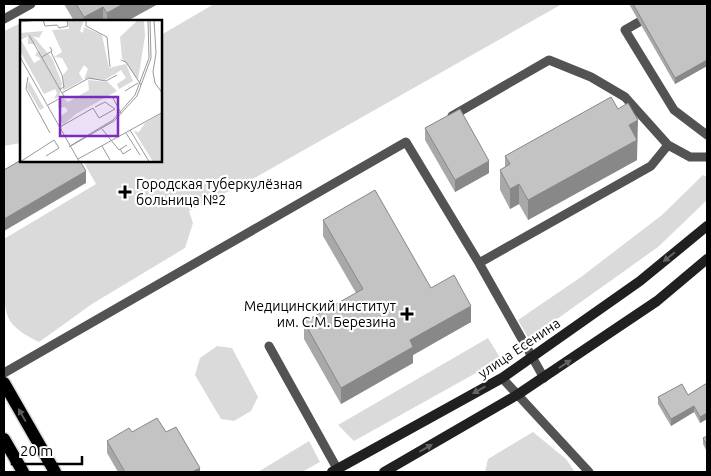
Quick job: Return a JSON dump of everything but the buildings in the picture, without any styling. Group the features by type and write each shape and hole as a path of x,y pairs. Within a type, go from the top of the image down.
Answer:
{"main road":[{"path":"4,383 55,472"},
{"path":"4,439 23,472"}],"street":[{"name":"улица Есенина","path":"336,471 502,378 640,281 707,226"},
{"path":"384,472 544,378 657,302 707,259"}],"lane":[{"path":"4,19 31,4"},
{"path":"640,22 625,30 674,110 707,135"},
{"path":"440,123 549,60 590,77 625,97 668,145 690,157 707,157"},
{"path":"4,373 406,142 479,263 544,378"},
{"path":"479,263 651,166 668,145"},
{"path":"269,346 336,471"},
{"path":"502,378 589,472"}],"shaded area":[{"name":"Городская туберкулёзная больница №2","path":"214,4 562,4 249,181 189,211 193,223 185,248 92,304 39,342 13,325 7,313 3,282 4,239 96,184 84,162 162,162 162,34"},
{"path":"20,23 20,143 4,146 4,31"},
{"path":"703,175 707,177 707,200 658,247 529,339 518,320 581,277 662,215"},
{"path":"488,338 501,359 354,441 338,425"},
{"path":"217,346 232,348 258,397 251,411 234,421 221,419 195,375 200,358"},
{"path":"533,432 566,459 575,472 485,472 488,459"},
{"path":"309,441 320,462 302,472 258,472"}],"place":[{"name":"Городская туберкулёзная больница №2","path":"125,192"},
{"name":"Медицинский институт им. С.М. Березина","path":"407,314"}]}
